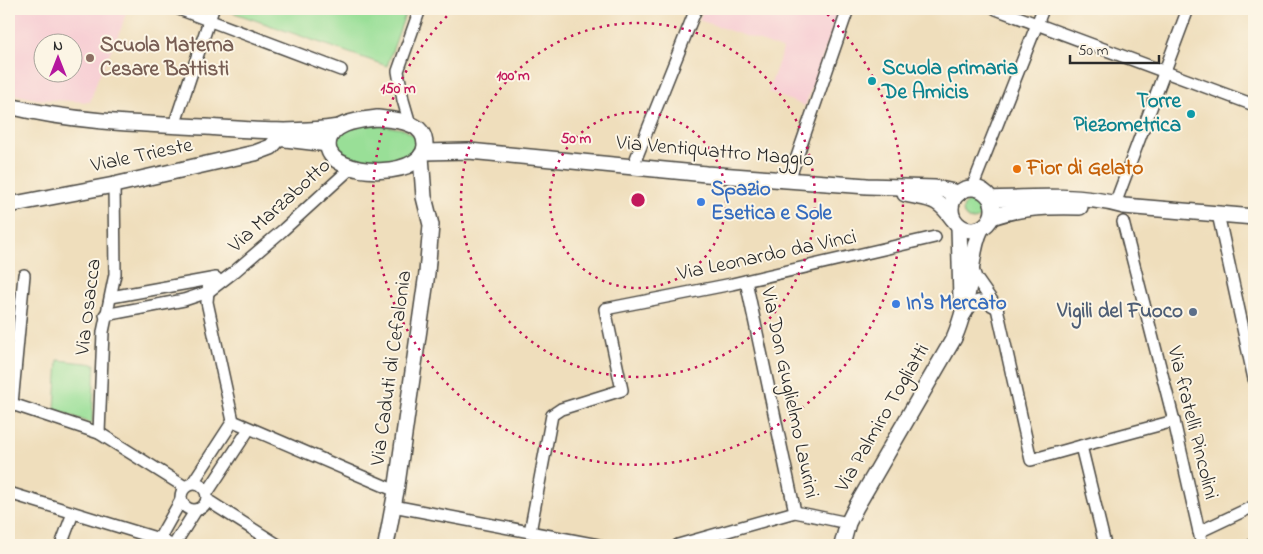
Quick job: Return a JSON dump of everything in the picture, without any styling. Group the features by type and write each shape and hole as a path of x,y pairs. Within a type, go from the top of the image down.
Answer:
{"main road":[{"path":"9,106 33,112 98,120 256,131 279,138 328,144"},
{"name":"Via Ventiquattro Maggio","path":"256,131 321,130 377,118 393,120 415,128 446,145 469,151"},
{"path":"339,126 330,136 329,151 334,160 351,168"},
{"path":"415,128 424,139 423,154"},
{"name":"Viale Trieste","path":"9,205 255,154 271,147 279,138"},
{"name":"Via Ventiquattro Maggio","path":"351,168 394,170 407,166 423,154 469,151 789,180 867,186 983,191 991,199"},
{"name":"Via Caduti di Cefalonia","path":"386,545 395,498 427,273 431,225 424,196 423,154"},
{"name":"Via Caduti di Cefalonia","path":"394,170 410,177 424,196"},
{"name":"Via Ventiquattro Maggio","path":"867,186 937,201 943,205 956,223"},
{"path":"966,191 955,198 951,208 956,223 969,230 981,229 990,222 993,204 991,199 1049,196 1079,198 1120,205 1254,217"},
{"path":"992,217 1002,213 1043,208 1109,209 1120,205"},
{"name":"Via Palmiro Togliatti","path":"956,223 961,319"},
{"name":"Via Palmiro Togliatti","path":"842,545 848,523 856,508 954,338 961,319 976,238 981,229"}],"street":[{"path":"179,9 341,70"},
{"path":"174,126 213,9"},
{"path":"415,128 403,100 398,71 420,9"},
{"path":"633,166 696,9"},
{"path":"789,180 848,9"},
{"path":"996,9 1254,105"},
{"path":"966,191 1043,9"},
{"path":"1120,205 1164,71 1188,9"},
{"name":"Via Marzabotto","path":"105,315 184,300 234,272 351,168"},
{"name":"Via Osacca","path":"99,433 102,332 111,297 114,274 114,184"},
{"path":"1218,214 1254,378"},
{"name":"Via fratelli Pincolini","path":"1123,222 1174,421 1202,545"},
{"name":"Via Leonardo da Vinci","path":"530,532 552,415 561,409 622,390 605,309 746,281 935,237"},
{"path":"972,267 976,278 997,308 1031,460 1174,421"},
{"path":"24,275 10,403 99,433 189,485 199,485 207,497 278,545"},
{"name":"Via Don Guglielmo Laurini","path":"746,281 795,512"},
{"path":"159,539 181,500 181,493 189,485 233,421 207,302 208,286"},
{"name":"Via Marzabotto","path":"111,297 208,286"},
{"path":"961,319 974,302 978,300 997,308"},
{"path":"233,421 395,498 530,532 598,545"},
{"path":"9,493 173,545 196,510 203,507 207,497 250,429"},
{"path":"1081,446 1105,545"},
{"path":"181,500 185,506 196,510"},
{"path":"1199,532 1254,506"},
{"path":"678,545 691,544 795,512 848,523"},
{"path":"61,545 73,513"}],"shaded area":[{"name":"Scuola Materna Cesare Battisti","path":"9,9 127,9 121,29 98,78 90,102 36,99 9,93"},
{"path":"704,9 840,9 805,106 768,92 783,49 699,20"}],"green space":[{"path":"226,9 407,9 387,66"},
{"path":"368,123 403,129 415,136 417,149 408,161 362,165 338,153 335,141 338,137 349,129"},
{"path":"969,200 977,200 983,206 983,214 977,220 969,220 963,214 963,206"},
{"path":"58,360 95,364 92,424 55,409"}],"place":[{"name":"Scuola Materna Cesare Battisti","path":"90,58"},
{"name":"Scuola primaria De Amicis","path":"872,81"},
{"name":"Torre Piezometrica","path":"1191,114"},
{"name":"Fior di Gelato","path":"1017,169"},
{"name":"Spazio Esetica e Sole","path":"701,202"},
{"name":"In's Mercato","path":"896,304"},
{"name":"Vigili del Fuoco","path":"1193,312"}]}
